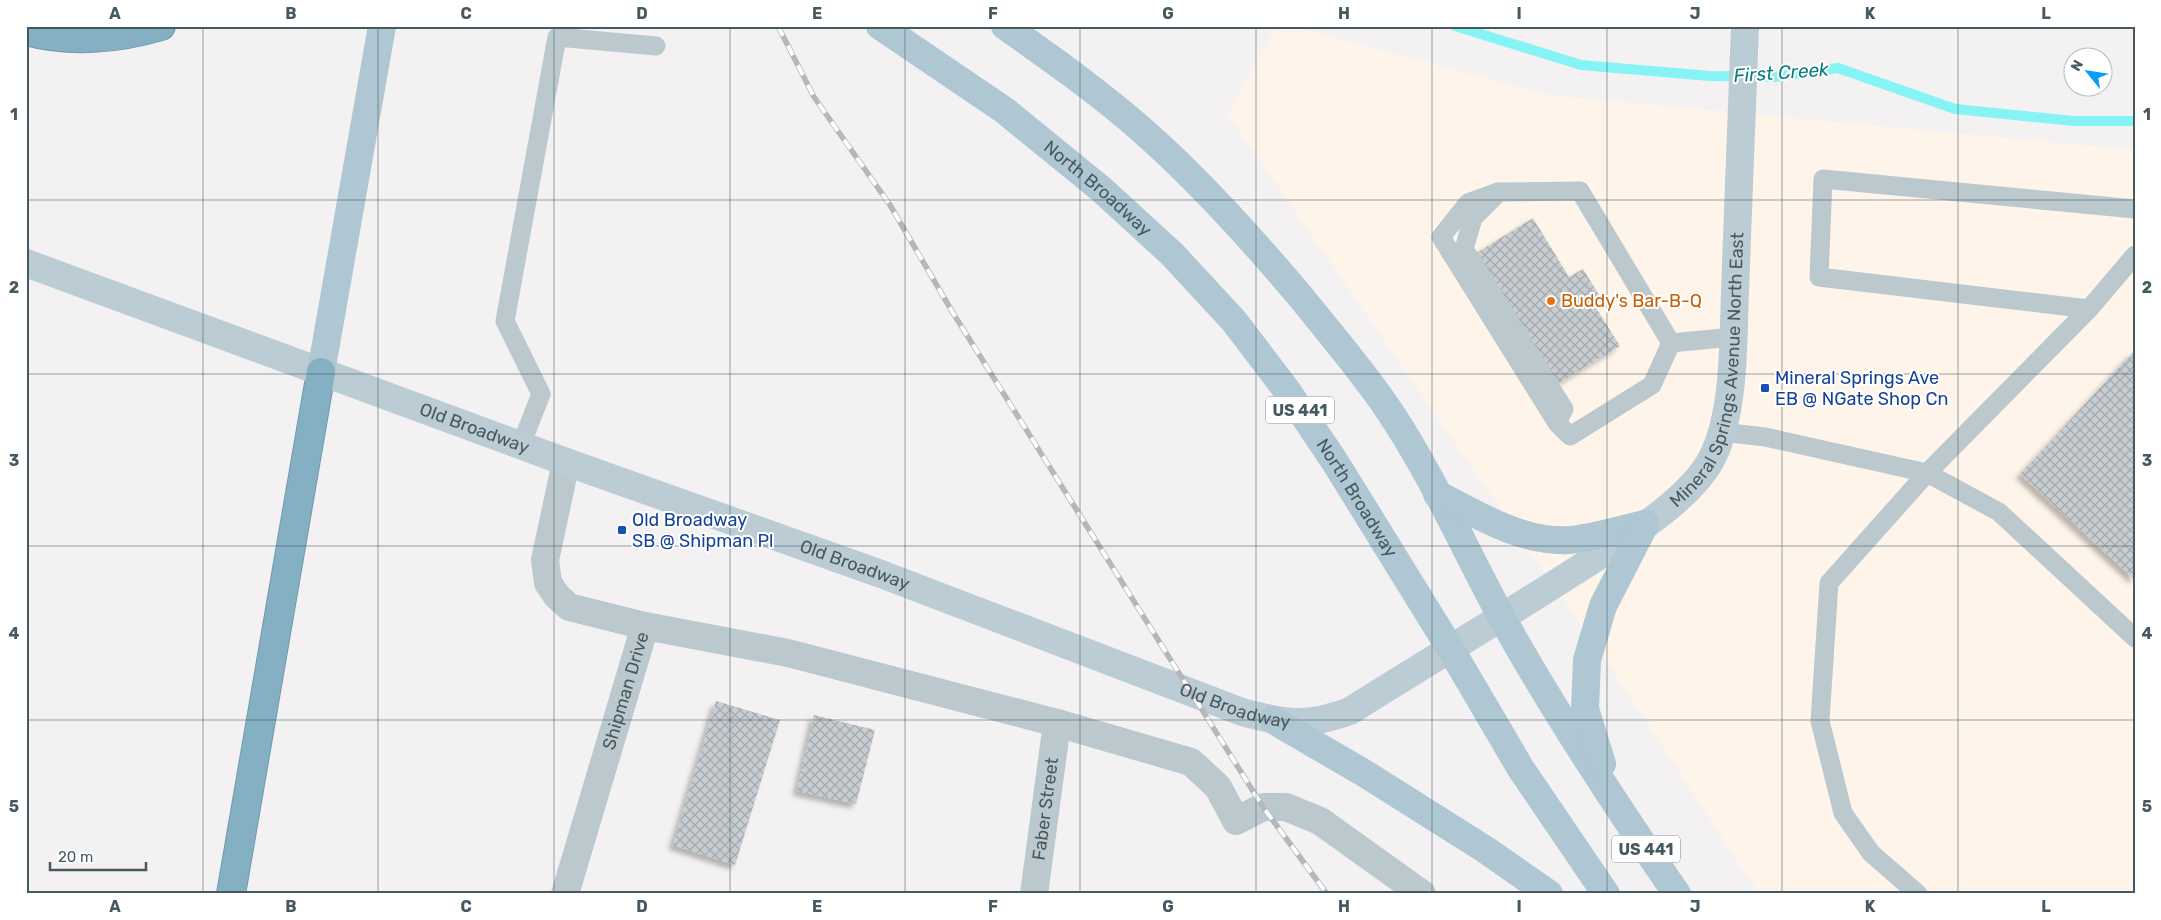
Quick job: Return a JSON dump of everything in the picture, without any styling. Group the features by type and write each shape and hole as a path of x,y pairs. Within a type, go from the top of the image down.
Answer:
{"highway":[{"path":"26,31 46,36 90,38 134,34 161,26"},
{"path":"232,894 321,372"}],"main road":[{"path":"321,372 382,26"},
{"name":"North Broadway","path":"880,26 1004,110 1101,189 1172,254 1227,315 1288,392 1335,462 1450,648 1521,769 1606,894"},
{"name":"US 441","path":"1005,26 1059,63 1142,130 1214,198 1264,253 1330,333 1386,406 1437,494 1502,617 1615,803 1677,894"},
{"name":"Mineral Springs Avenue North East","path":"1502,617 1624,540 1645,524 1685,493 1705,471 1714,455 1728,407 1733,338 1745,34"},
{"name":"Old Broadway","path":"26,263 566,462 881,574 1242,712 1273,720 1303,723 1327,719 1350,710 1502,617"},
{"path":"1437,494 1491,521 1529,536 1570,540 1645,524"},
{"path":"1615,803 1585,709 1587,660 1603,606 1645,524"},
{"path":"1273,720 1364,773 1486,850 1549,894"}],"street":[{"name":"Shipman Drive","path":"565,894 645,626 569,607 556,596 548,583 545,560 566,462"},
{"path":"645,626 788,653 1056,723 1191,762 1218,787 1236,822 1264,807 1286,807 1320,821 1422,894"},
{"name":"Faber Street","path":"1034,894 1056,723"}],"lane":[{"path":"521,445 541,394 505,321 557,37 656,46"},
{"path":"2089,309 1819,277 1823,179 2135,209"},
{"path":"1580,191 1671,343 1652,385 1570,436 1557,423 1441,236 1468,203 1498,192 1580,191"},
{"path":"1498,192 1474,218 1464,250 1564,409 1557,423"},
{"path":"1918,894 1871,853 1843,813 1820,720 1829,583 1926,473 2089,309 2135,254"},
{"path":"1671,343 1733,338"},
{"path":"1722,432 1765,437 1926,473 1999,512 2135,638"}],"shaded area":[{"path":"1276,26 1291,26 1548,95 2135,150 2135,894 1761,894 1744,872 1640,711 1228,114"}],"building":[{"name":"Buddy's Bar-B-Q","path":"1533,218 1569,277 1583,269 1601,298 1593,303 1620,346 1556,385 1475,254"},
{"path":"2135,350 2135,580 2020,474"},
{"path":"716,701 780,720 735,865 673,845"},
{"path":"814,715 875,730 856,804 797,791"}],"waterway":[{"name":"First Creek","path":"1455,26 1581,65 1710,76 1774,77 1838,68 1955,109 2074,121 2135,121"}],"railway":[{"path":"778,26 814,97 890,205 953,313 1263,807 1327,894"}],"place":[{"name":"Buddy's Bar-B-Q","path":"1551,301"},
{"name":"Mineral Springs Ave EB @ NGate Shop Cn","path":"1765,388"},
{"name":"Old Broadway SB @ Shipman Pl","path":"622,530"}]}
